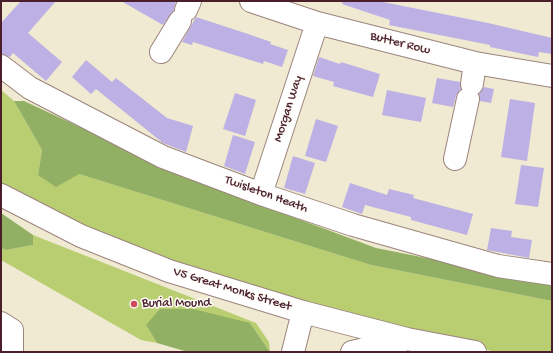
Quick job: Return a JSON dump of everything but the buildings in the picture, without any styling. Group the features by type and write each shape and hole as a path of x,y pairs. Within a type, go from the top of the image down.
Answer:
{"street":[{"name":"Butter Row","path":"250,1 317,23 475,62 552,76"},
{"path":"162,53 185,11"},
{"name":"Morgan Way","path":"261,194 317,23"},
{"path":"456,159 475,62"},
{"name":"Twisleton Heath","path":"1,66 30,88 164,157 261,194 353,225 490,264 552,271"},
{"name":"V5 Great Monks Street","path":"1,195 81,236 169,271 303,312 407,339 475,352"},
{"path":"293,352 303,312"},
{"path":"1,323 12,330 12,352"},
{"path":"352,352 407,339"}],"green space":[{"path":"1,90 14,101 42,150 38,175 79,174 371,265 552,301 552,352 496,352 312,308 137,252 17,195 1,184"},
{"path":"14,101 24,101 194,180 376,248 552,283 552,301 371,265 79,174 56,187 38,175 42,150"},
{"path":"1,213 33,235 33,245 6,250 1,248"},
{"path":"33,235 256,323 269,342 270,352 250,323 146,325 157,343 141,340 1,260 1,248 6,250 33,245"},
{"path":"160,309 193,309 250,323 270,352 188,352 157,343 146,325"}],"place":[{"name":"Burial Mound","path":"134,304"}]}
